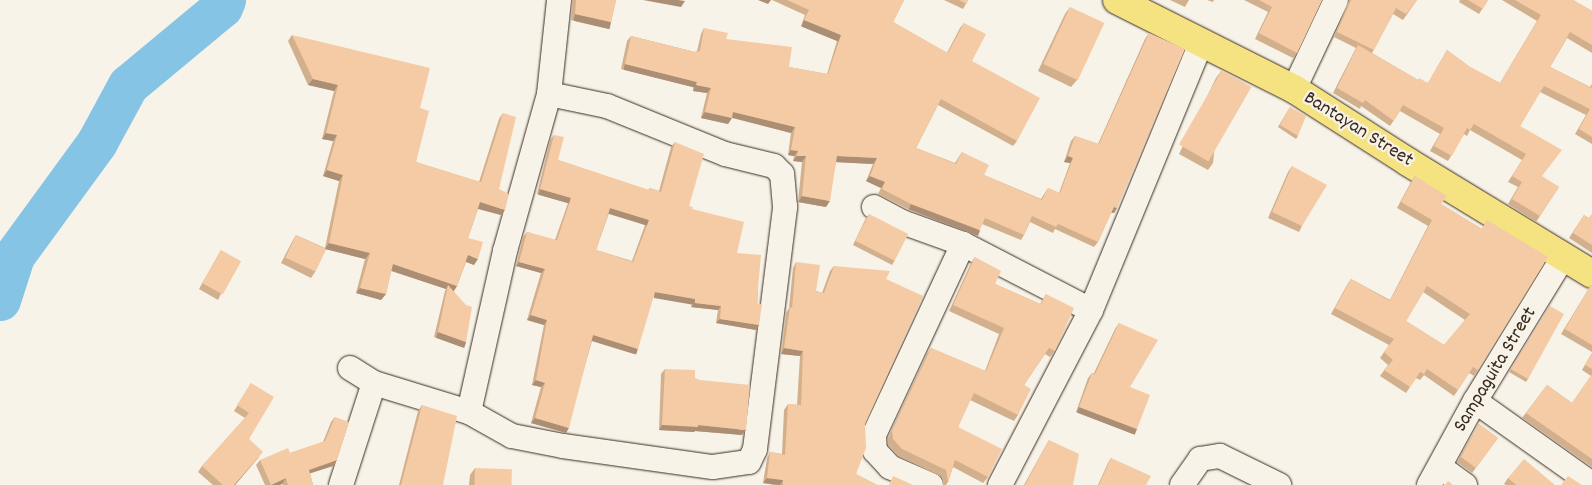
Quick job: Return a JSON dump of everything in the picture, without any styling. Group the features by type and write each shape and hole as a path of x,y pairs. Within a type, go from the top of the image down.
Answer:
{"main road":[{"name":"Bantayan Street","path":"1117,0 1294,89 1408,162 1592,274"}],"street":[{"path":"469,412 505,251 549,94 559,0"},
{"path":"1294,89 1336,0"},
{"path":"1000,485 1091,310 1201,43"},
{"path":"350,368 374,383 469,412 512,436 563,446 713,467 749,462 755,449 785,207 782,174 774,166 725,154 607,106 549,94"},
{"path":"874,207 902,222 963,244 1091,310"},
{"path":"931,485 890,467 875,450 874,436 963,244"},
{"name":"Sampaguita Street","path":"1434,476 1475,401 1564,256"},
{"path":"341,485 374,383"},
{"path":"1475,401 1592,484"},
{"path":"1182,485 1200,459 1220,456 1279,485"},
{"path":"1434,476 1465,485"}],"building":[{"path":"576,0 616,0 611,22 575,14"},
{"path":"787,0 904,0 893,22 948,53 964,23 986,34 972,61 1040,98 1017,141 941,99 916,148 956,164 962,152 989,165 984,175 1042,200 1048,188 1060,193 1073,158 1068,156 1075,136 1099,144 1149,33 1185,49 1117,208 1114,207 1098,242 1058,224 1056,227 1032,216 1024,235 985,218 980,230 911,204 882,189 885,182 870,176 877,158 837,156 830,201 802,196 806,156 797,156 798,151 791,150 795,127 733,112 732,118 705,112 711,88 696,85 697,82 625,64 631,36 695,52 700,51 704,28 728,33 726,39 792,47 789,67 828,74 841,35 804,20 809,10"},
{"path":"959,0 968,0 967,4"},
{"path":"1259,0 1322,0 1297,53 1259,33 1272,7"},
{"path":"1351,0 1417,0 1406,14 1396,8 1374,50 1337,32"},
{"path":"1468,0 1488,0 1483,9"},
{"path":"1515,0 1573,0 1592,11 1592,45 1570,32 1550,67 1591,88 1592,86 1592,137 1579,129 1590,109 1544,86 1520,126 1562,150 1542,176 1559,187 1540,216 1512,199 1522,182 1512,176 1526,154 1474,124 1470,130 1467,128 1452,156 1434,146 1444,128 1403,105 1394,121 1365,100 1363,103 1337,88 1358,45 1418,80 1419,78 1428,83 1447,50 1470,67 1500,83 1541,15"},
{"path":"1070,7 1104,23 1078,80 1043,64"},
{"path":"292,35 430,68 420,108 429,111 416,162 481,182 503,113 516,117 499,189 509,194 505,210 480,202 468,238 483,242 478,259 468,255 457,286 393,264 386,294 360,288 370,253 329,243 343,175 327,170 337,135 326,133 338,85 313,79"},
{"path":"1222,70 1251,87 1208,161 1179,144"},
{"path":"1290,107 1306,116 1298,136 1280,125"},
{"path":"554,135 564,137 558,160 649,190 650,188 661,192 675,142 704,154 689,206 693,207 692,209 744,222 737,253 761,255 757,304 762,304 759,325 720,319 721,306 695,303 695,299 655,292 638,349 593,335 569,428 535,418 545,383 536,380 547,320 531,315 545,269 519,262 527,232 557,240 571,198 540,189","holes":["610,208 649,220 633,262 596,250"]},
{"path":"1292,166 1327,185 1302,226 1272,212"},
{"path":"1415,176 1447,196 1441,204 1482,229 1487,220 1548,257 1478,370 1473,367 1458,390 1427,369 1424,374 1420,372 1410,387 1384,370 1393,360 1384,352 1394,339 1335,308 1351,279 1390,301 1432,220 1401,202","holes":["1427,286 1470,314 1444,345 1406,321"]},
{"path":"869,214 908,234 895,261 855,241"},
{"path":"1592,214 1592,245 1573,233 1584,215 1589,218"},
{"path":"296,235 326,249 315,272 285,258"},
{"path":"221,250 241,261 223,294 203,283"},
{"path":"975,257 1001,271 995,284 1041,304 1046,294 1074,308 1055,351 1049,348 1024,385 1031,389 1018,415 974,393 958,427 1002,449 988,477 955,460 948,482 946,470 902,449 893,439 892,431 931,348 986,371 1004,328 953,305"},
{"path":"796,262 820,265 816,291 824,293 834,266 890,271 886,279 923,296 865,424 866,448 856,474 877,485 783,485 783,480 767,478 770,452 785,455 788,404 801,405 803,351 784,348 790,307 792,308"},
{"path":"448,285 466,305 472,307 466,342 438,332"},
{"path":"1592,286 1592,345 1565,329"},
{"path":"1550,306 1564,314 1528,379 1511,369"},
{"path":"1119,323 1158,340 1130,387 1150,395 1137,429 1079,407 1092,373 1095,374"},
{"path":"1592,354 1592,369 1585,365"},
{"path":"665,369 695,370 695,378 700,380 750,385 746,430 698,425 698,427 662,425"},
{"path":"1592,374 1592,459 1526,413 1547,385 1572,403"},
{"path":"251,383 274,397 249,439 263,452 234,485 223,485 202,466 249,413 237,405"},
{"path":"422,405 457,416 443,485 401,485"},
{"path":"335,417 349,422 337,460 309,470 313,485 288,485 286,478 271,485 260,460 288,448 290,453 325,441"},
{"path":"1479,424 1498,438 1476,468 1461,457"},
{"path":"1049,440 1079,454 1073,485 1025,485"},
{"path":"1111,458 1151,476 1146,485 1099,485"},
{"path":"1524,459 1555,485 1516,485 1508,478"},
{"path":"475,468 512,469 511,485 474,485"},
{"path":"893,476 913,485 889,485"},
{"path":"1568,476 1582,485 1561,485"},
{"path":"1448,481 1453,485 1445,485"}],"waterway":[{"path":"0,300 14,256 97,142 128,85 222,7 225,0"}]}
